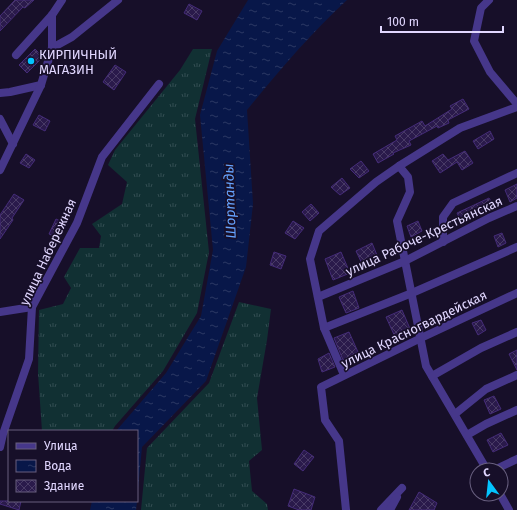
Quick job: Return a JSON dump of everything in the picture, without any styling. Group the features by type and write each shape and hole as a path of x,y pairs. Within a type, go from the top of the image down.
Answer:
{"street":[{"path":"16,55 52,15 62,0"},
{"path":"52,48 72,37 118,0"},
{"path":"489,0 481,8 474,42 490,72 517,104"},
{"path":"0,170 41,85 52,48 52,15"},
{"name":"улица Набережная","path":"0,447 3,434 29,359 32,308 77,223 102,157 159,84"},
{"path":"0,93 41,85"},
{"path":"344,375 324,328 310,260 319,231 376,182 460,128 517,108"},
{"path":"0,119 13,144"},
{"path":"399,166 408,177 410,192 397,221 426,366 482,462"},
{"path":"443,242 443,217 453,203 517,173"},
{"name":"улица Рабоче-Крестьянская","path":"318,298 405,261 489,218 517,206"},
{"path":"324,328 412,293 517,247"},
{"name":"улица Красногвардейская","path":"346,510 339,441 325,420 321,387 517,293"},
{"name":"улица Набережная","path":"0,312 32,308"},
{"path":"432,376 481,348 517,332"},
{"path":"454,414 486,389 517,375"},
{"path":"467,435 486,424 517,410"},
{"path":"381,510 402,488 390,510"}],"green space":[{"path":"193,49 212,49 195,119 209,252 197,313 163,371 113,430 42,430 38,373 39,310 63,304 71,288 64,277 80,248 99,248 101,236 92,224 122,204 127,182 108,165 115,150 180,70"},
{"path":"239,302 271,309 257,398 262,450 249,461 252,491 267,504 268,510 141,510 147,448 209,383"}],"water":[{"name":"Шортанды","path":"248,0 347,0 320,26 247,110 253,204 246,267 206,381 142,447 138,489 138,430 117,430 166,373 201,316 213,250 200,115 217,51"},
{"path":"92,502 137,502 136,510 90,510"}],"building":[{"path":"15,0 34,0 25,8 23,7 0,31 0,16"},
{"path":"189,4 202,11 197,20 184,13"},
{"name":"КИРПИЧНЫЙ МАГАЗИН","path":"35,49 43,57 27,73 19,65"},
{"path":"115,65 126,72 114,90 103,82"},
{"path":"463,99 469,109 448,120 449,123 438,128 437,126 409,141 411,145 393,153 394,154 378,163 373,154 397,140 395,136 422,121 425,126 452,109 450,106"},
{"path":"39,115 50,121 45,131 33,125"},
{"path":"490,131 494,139 478,149 473,141"},
{"path":"465,151 473,163 462,170 457,162 440,173 432,161 443,154 448,160"},
{"path":"26,154 35,160 29,168 20,163"},
{"path":"361,161 369,171 359,178 350,169"},
{"path":"342,178 350,188 340,195 331,187"},
{"path":"517,184 517,198 510,202 505,190"},
{"path":"14,194 24,200 0,239 0,215"},
{"path":"489,198 495,208 484,214 483,212 462,223 457,213"},
{"path":"311,204 319,213 310,221 302,212"},
{"path":"56,219 67,224 59,239 49,234"},
{"path":"293,221 304,228 295,239 285,233"},
{"path":"418,221 422,231 411,237 407,226"},
{"path":"502,233 506,243 498,247 494,236"},
{"path":"372,243 379,260 364,268 356,251"},
{"path":"274,252 286,256 281,269 270,265"},
{"path":"341,252 350,273 333,280 325,259"},
{"path":"353,291 359,308 346,313 339,297"},
{"path":"402,310 411,331 396,339 386,317"},
{"path":"481,320 486,330 478,335 472,323"},
{"path":"349,332 358,352 343,360 334,338"},
{"path":"517,350 517,370 509,354"},
{"path":"329,353 335,367 322,372 318,359"},
{"path":"494,396 501,409 490,414 484,400"},
{"path":"501,433 508,445 493,452 487,440"},
{"path":"304,450 314,457 303,471 294,464"},
{"path":"294,489 315,497 311,510 299,510 288,506"},
{"path":"419,492 437,503 434,510 409,510"},
{"path":"0,501 21,502 19,510 0,504"}],"place":[{"name":"КИРПИЧНЫЙ МАГАЗИН","path":"31,61"}]}
